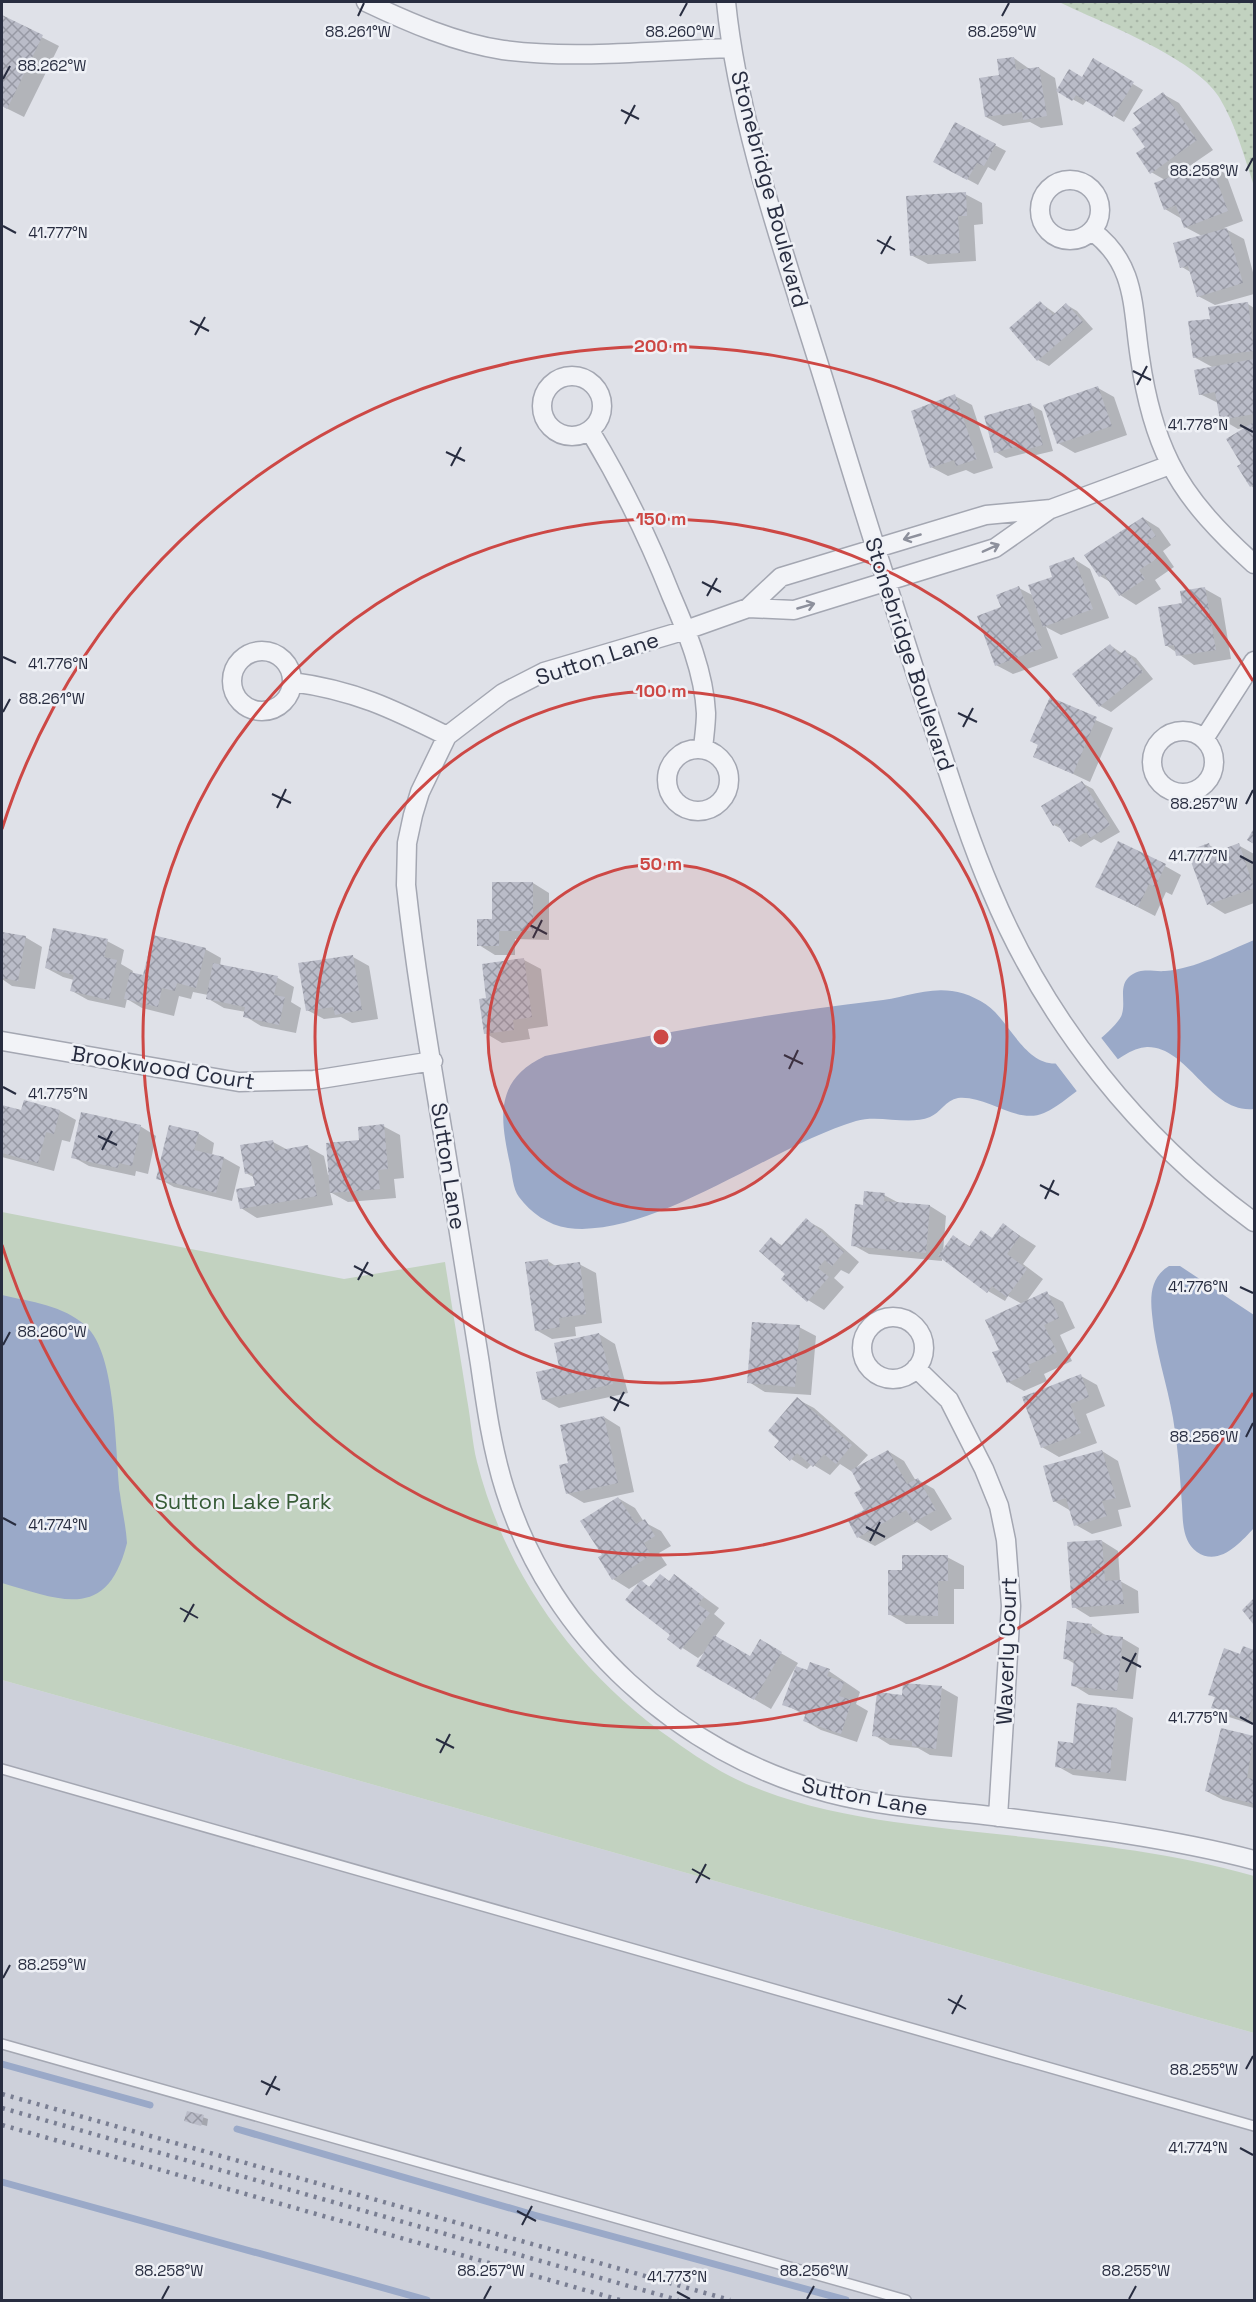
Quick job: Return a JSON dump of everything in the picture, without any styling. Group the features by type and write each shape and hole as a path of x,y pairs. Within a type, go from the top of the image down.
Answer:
{"street":[{"path":"366,2 437,32 500,49 546,54 731,48"},
{"name":"Stonebridge Boulevard","path":"726,2 731,48 765,185 874,547 964,820 992,892 1024,960 1075,1042 1104,1079 1171,1151 1224,1200 1254,1222"},
{"path":"1092,231 1104,240 1119,258 1128,275 1148,394 1170,465 1202,511 1254,564"},
{"path":"590,431 620,481 639,519 686,630 700,675 706,713 704,749"},
{"name":"Sutton Lane","path":"1170,465 1051,508 986,515 874,547 782,577 748,608 686,630 543,672 504,693 447,736 420,792 412,815 406,867 410,921 485,1398 505,1490 522,1534 547,1581 578,1627 610,1664 651,1703 695,1736 781,1778 829,1793 882,1804 1142,1836 1254,1860"},
{"path":"748,608 794,610 995,548 1051,508"},
{"path":"1204,739 1254,662"},
{"path":"292,682 346,691 379,703 447,736"},
{"name":"Brookwood Court","path":"2,1041 239,1082 314,1080 433,1062"},
{"name":"Waverly Court","path":"916,1368 928,1376 949,1400 984,1469 999,1506 1006,1540 1011,1616 998,1817"}],"lane":[{"path":"2,1769 1254,2126"},
{"path":"2,2044 906,2301"}],"shaded area":[{"path":"2,1680 1254,2033 1254,2300 2,2300"}],"green space":[{"path":"1059,2 1254,2 1254,186 1230,118 1219,97 1207,82 1190,68 1146,42"},
{"name":"Sutton Lake Park","path":"2,1212 344,1279 445,1262 475,1454 490,1504 506,1544 550,1619 606,1685 638,1714 725,1774 748,1785 808,1805 894,1822 1120,1848 1254,1876 1254,2033 2,1680"}],"water":[{"path":"1254,940 1254,1109 1238,1108 1224,1101 1175,1057 1162,1050 1147,1047 1123,1056 1044,1113 1034,1116 1023,1115 969,1098 958,1098 950,1101 930,1117 912,1120 865,1119 856,1121 788,1149 713,1188 674,1205 637,1219 601,1228 568,1228 554,1224 529,1208 515,1190 504,1131 505,1102 509,1089 517,1077 528,1066 545,1056 709,1025 942,990 964,994 986,1004 1035,1057 1045,1062 1056,1063 1068,1061 1081,1054 1114,1026 1122,1014 1124,984 1134,973 1188,967"},
{"path":"1169,1266 1180,1266 1254,1315 1254,1528 1236,1546 1213,1557 1205,1556 1192,1547 1186,1537 1183,1524 1175,1429 1151,1307 1155,1281 1158,1275"},
{"path":"2,1295 46,1305 77,1319 86,1326 96,1340 104,1359 113,1405 120,1494 127,1543 118,1568 107,1585 94,1595 79,1599 62,1599 2,1583"}],"pier":[{"path":"1099,1035 1120,1062 1079,1094 1053,1060 1067,1058"}],"building":[{"path":"2,15 43,35 7,109 2,106"},
{"path":"1014,57 1016,70 1039,67 1047,116 1023,120 1022,112 985,117 979,78 999,75 997,59"},
{"path":"1093,58 1134,82 1113,117 1076,95 1072,101 1056,91 1069,69 1082,77"},
{"path":"1163,92 1197,140 1150,174 1136,153 1145,147 1132,129 1141,123 1133,113"},
{"path":"955,122 996,144 984,166 977,163 967,180 933,162"},
{"path":"1210,162 1228,211 1184,228 1176,205 1164,210 1154,183"},
{"path":"966,192 967,216 958,216 960,253 910,256 906,196"},
{"path":"1227,228 1243,283 1197,297 1188,266 1180,268 1173,243"},
{"path":"1040,301 1053,315 1066,303 1083,322 1037,361 1009,328"},
{"path":"1248,302 1254,351 1193,358 1188,321 1210,319 1208,307"},
{"path":"1254,359 1254,414 1220,420 1215,392 1199,395 1194,370"},
{"path":"1098,386 1112,426 1057,444 1043,405"},
{"path":"955,394 977,459 956,466 954,460 930,468 911,411"},
{"path":"1031,403 1043,445 1020,451 1018,446 994,453 984,416"},
{"path":"1254,422 1254,484 1250,487 1237,466 1241,464 1226,439"},
{"path":"1143,517 1156,536 1147,541 1158,558 1139,570 1145,579 1119,596 1104,574 1099,577 1084,555"},
{"path":"1074,557 1093,609 1043,627 1028,585 1052,577 1049,566"},
{"path":"1019,586 1042,648 995,666 977,616 1001,607 996,595"},
{"path":"1205,587 1216,650 1176,656 1174,645 1165,646 1158,607 1182,603 1180,591"},
{"path":"1110,644 1119,655 1125,650 1143,672 1099,707 1072,674"},
{"path":"1050,697 1097,717 1073,774 1033,757 1038,745 1030,741"},
{"path":"1082,781 1110,825 1090,838 1086,832 1069,842 1057,823 1053,826 1041,806"},
{"path":"1254,828 1254,844 1247,840"},
{"path":"1118,841 1166,864 1155,887 1149,884 1138,907 1095,887"},
{"path":"1209,843 1213,853 1239,843 1254,888 1207,905 1187,851"},
{"path":"492,882 533,882 533,931 499,931 499,946 477,946 477,919 492,919"},
{"path":"53,928 108,939 104,957 117,960 109,1000 70,991 74,975 45,968"},
{"path":"2,932 26,936 18,981 2,978"},
{"path":"153,935 206,948 196,988 177,983 175,991 162,988 158,1007 124,999 130,972 143,975"},
{"path":"353,955 362,1010 335,1015 333,1007 306,1011 298,963"},
{"path":"524,958 532,1017 513,1020 514,1030 484,1034 479,999 486,998 482,964"},
{"path":"213,963 278,976 274,995 285,997 279,1025 243,1017 245,1007 206,999"},
{"path":"24,1100 60,1110 54,1134 46,1132 38,1163 2,1153 2,1105 21,1110"},
{"path":"81,1112 141,1125 132,1166 119,1163 118,1168 71,1158"},
{"path":"384,1124 388,1169 378,1170 380,1189 330,1193 326,1143 359,1140 358,1127"},
{"path":"169,1125 199,1132 194,1150 224,1157 216,1193 156,1179"},
{"path":"273,1140 275,1151 308,1145 317,1196 240,1209 236,1189 255,1186 252,1173 245,1174 240,1145"},
{"path":"864,1191 885,1193 884,1201 930,1205 926,1253 851,1246 855,1204 863,1205"},
{"path":"806,1218 844,1252 832,1266 825,1260 818,1268 829,1277 807,1302 781,1279 785,1274 759,1251 771,1237 781,1246"},
{"path":"1003,1223 1020,1236 1007,1254 1027,1269 1007,1297 992,1286 987,1293 938,1256 953,1235 969,1247 981,1230 992,1238"},
{"path":"548,1259 549,1266 580,1262 586,1314 559,1318 560,1327 535,1331 525,1262"},
{"path":"1047,1291 1059,1318 1044,1325 1057,1352 1028,1365 1031,1372 1007,1383 992,1352 999,1350 985,1320"},
{"path":"752,1322 800,1325 795,1387 747,1383"},
{"path":"599,1333 613,1384 542,1400 536,1372 559,1367 554,1343"},
{"path":"1081,1374 1089,1397 1070,1404 1081,1433 1041,1448 1022,1397"},
{"path":"797,1397 852,1445 836,1464 824,1454 813,1467 797,1453 790,1461 774,1447 779,1441 768,1431"},
{"path":"604,1416 618,1483 566,1494 559,1465 568,1463 560,1425"},
{"path":"888,1450 907,1484 918,1478 936,1510 914,1522 906,1510 857,1538 847,1519 864,1510 854,1493 861,1489 851,1470"},
{"path":"1102,1450 1116,1498 1102,1501 1107,1516 1074,1526 1066,1498 1053,1502 1043,1466"},
{"path":"618,1497 636,1524 645,1519 655,1536 644,1543 651,1555 612,1580 598,1557 602,1555 580,1521"},
{"path":"1102,1540 1105,1581 1121,1580 1124,1604 1072,1608 1067,1542"},
{"path":"902,1555 948,1555 948,1581 938,1581 938,1616 888,1615 888,1570 902,1570"},
{"path":"660,1574 669,1581 674,1574 704,1597 698,1604 710,1613 681,1650 667,1639 670,1635 625,1600 641,1580 649,1587"},
{"path":"1254,1598 1254,1625 1242,1610"},
{"path":"1067,1621 1092,1624 1091,1633 1123,1637 1117,1691 1071,1686 1074,1660 1063,1659"},
{"path":"714,1635 750,1656 760,1639 782,1652 754,1700 696,1666"},
{"path":"1243,1646 1254,1650 1254,1702 1248,1721 1211,1708 1215,1697 1208,1695 1224,1648 1240,1654"},
{"path":"810,1662 830,1669 827,1676 844,1682 839,1696 852,1700 841,1734 803,1721 806,1713 782,1705 796,1666 807,1670"},
{"path":"903,1683 942,1686 936,1749 912,1746 912,1741 872,1736 877,1692 902,1695"},
{"path":"1077,1703 1117,1708 1110,1773 1055,1767 1058,1741 1073,1743"},
{"path":"1221,1728 1254,1736 1247,1778 1254,1779 1254,1804 1205,1791"},
{"path":"187,2111 204,2115 201,2126 184,2121"}],"waterway":[{"path":"2,2064 150,2105"},
{"path":"237,2129 534,2215 846,2300"},
{"path":"2,2182 427,2300"}],"railway":[{"path":"2,2094 730,2300"},
{"path":"2,2108 678,2300"},
{"path":"2,2125 620,2300"}]}
